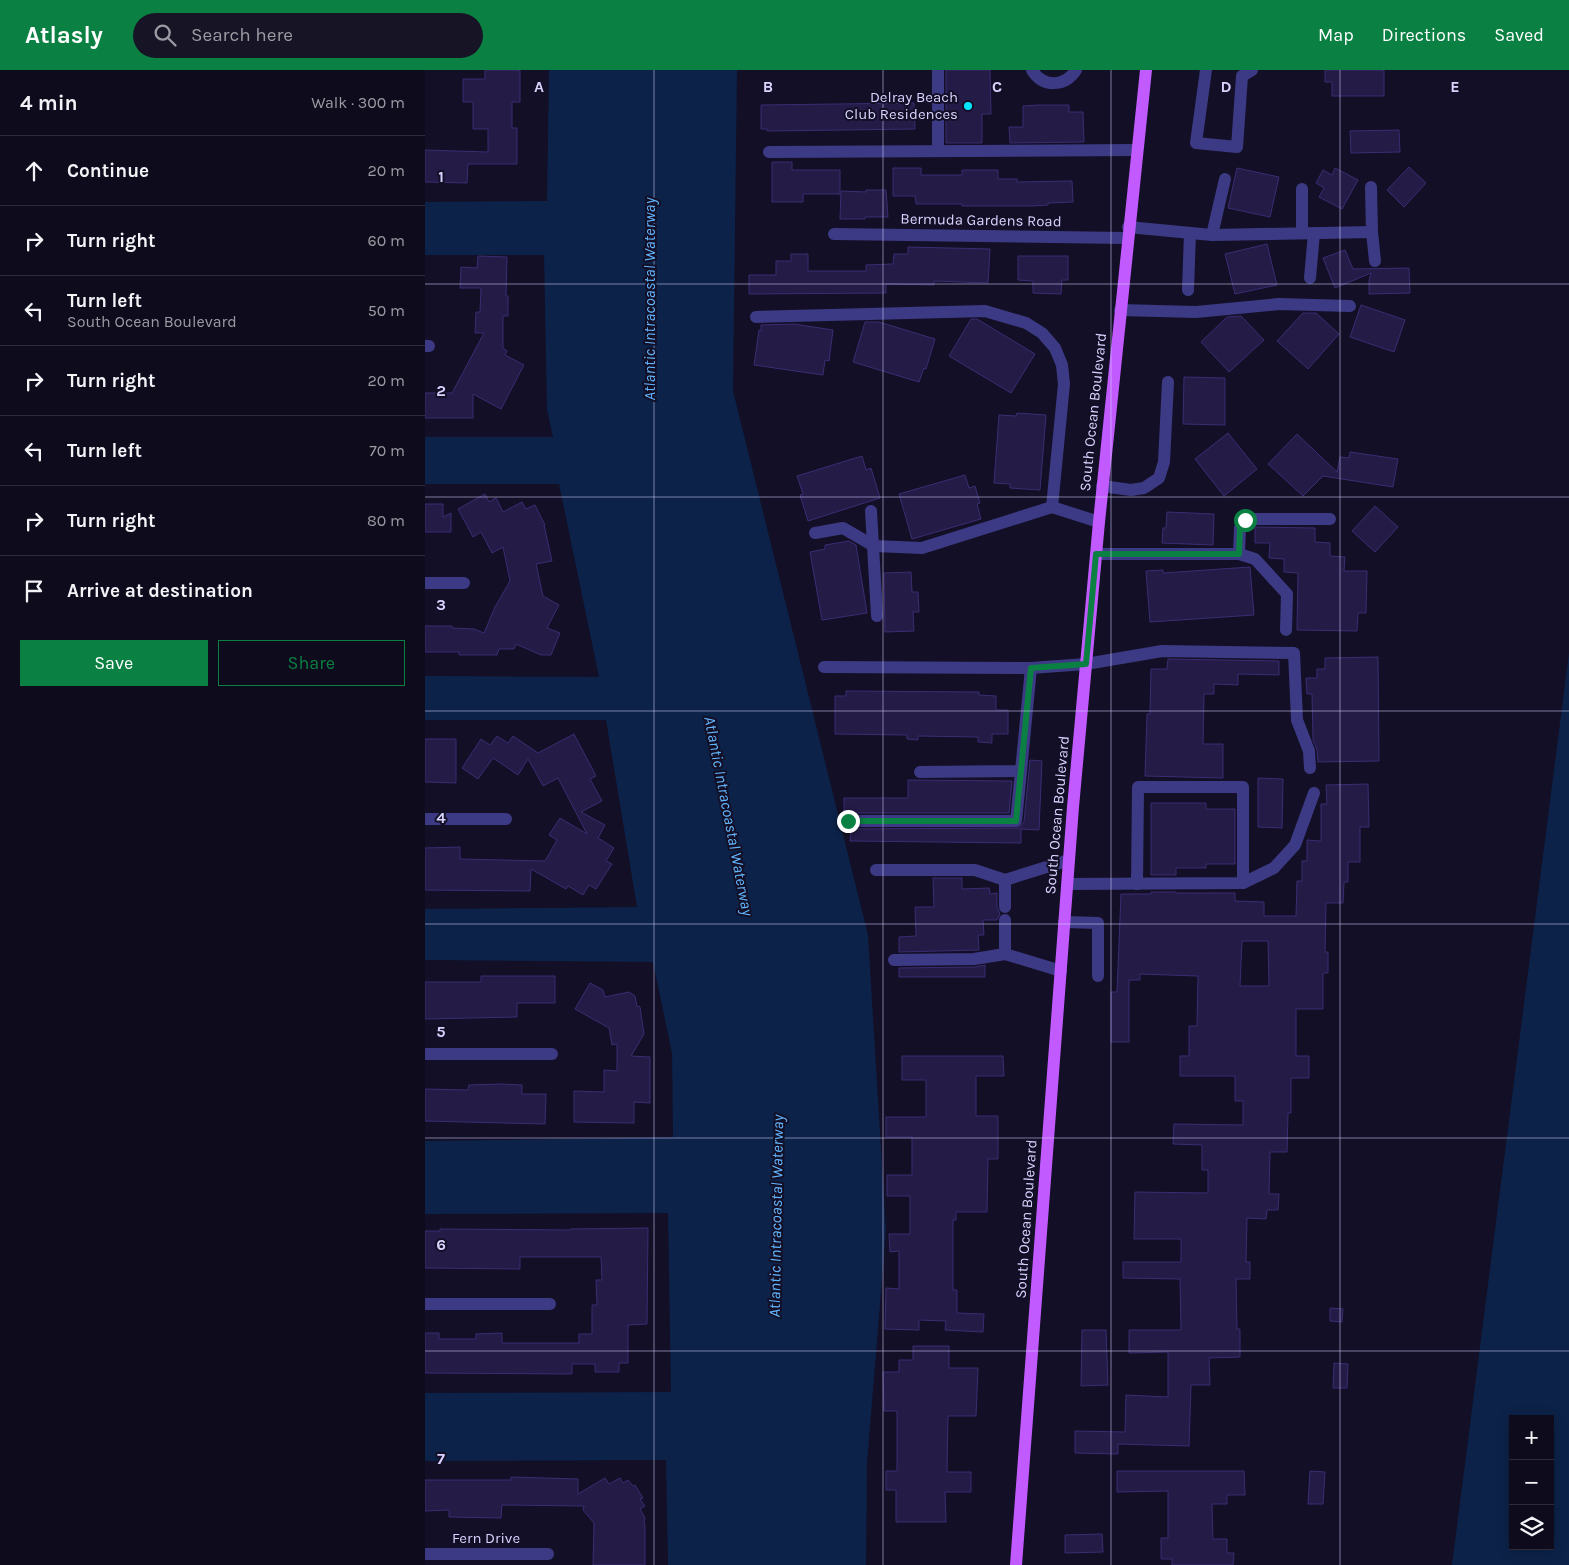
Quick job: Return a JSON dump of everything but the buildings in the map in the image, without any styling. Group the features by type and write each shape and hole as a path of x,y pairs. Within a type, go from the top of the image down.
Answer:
{"main road":[{"name":"South Ocean Boulevard","path":"1016,1565 1069,860 1086,664 1102,486 1146,70"}],"street":[{"path":"937,151 938,70"},
{"path":"1032,70 1038,78 1052,84 1067,80 1076,70"},
{"path":"1141,70 1146,70"},
{"path":"1206,70 1196,143 1237,146 1242,76 1252,70"},
{"path":"769,152 1137,150"},
{"path":"1212,235 1225,179"},
{"path":"1371,187 1375,262"},
{"path":"1302,189 1308,233 1310,278"},
{"name":"Bermuda Gardens Road","path":"834,234 1128,232 1212,235 1372,232"},
{"path":"1188,290 1190,233"},
{"path":"1120,310 1196,312 1279,304 1350,306"},
{"path":"756,317 985,311 1026,322 1042,333 1055,348 1062,365 1064,384 1052,507"},
{"path":"1102,486 1131,490 1145,488 1159,478 1164,462 1168,382"},
{"path":"815,534 843,528 874,546 922,548 1052,507 1099,522"},
{"path":"871,511 877,616"},
{"path":"1239,554 1240,528 1245,520 1330,519"},
{"path":"1096,554 1239,554 1255,559 1287,594 1286,630"},
{"path":"425,583 464,583"},
{"path":"824,667 1031,668 1086,664 1162,651 1294,653 1297,720 1309,751 1310,768"},
{"path":"848,821 1016,821 1031,668"},
{"path":"920,772 1021,771"},
{"path":"1137,884 1138,787 1243,787 1243,883"},
{"path":"1068,884 1243,883 1274,868 1295,845 1314,793"},
{"path":"425,819 506,819"},
{"path":"876,870 975,870 1005,880 1069,860"},
{"path":"1005,880 1005,954"},
{"path":"1065,922 1098,923 1097,976"},
{"path":"894,960 974,959 1005,954 1061,971"},
{"path":"425,1054 552,1054"},
{"path":"425,1304 550,1304"},
{"name":"Fern Drive","path":"425,1554 548,1554"}],"water":[{"name":"Atlantic Intracoastal Waterway","path":"549,70 737,70 733,391 868,935 886,1231 867,1463 866,1565 668,1565 666,1460 425,1461 425,1393 671,1392 668,1213 425,1214 425,1141 673,1137 672,1053 653,962 425,960 425,909 637,907 606,720 425,720 425,676 599,677 559,484 425,484 425,437 553,437 547,410 544,255 425,255 425,202 547,201"},
{"path":"1569,653 1569,1565 1452,1565"}],"place":[{"name":"Delray Beach Club Residences","path":"968,106"}],"route":[{"path":"848,821 1016,821 1031,668 1086,664 1096,554 1239,554 1240,528 1245,520"}]}
